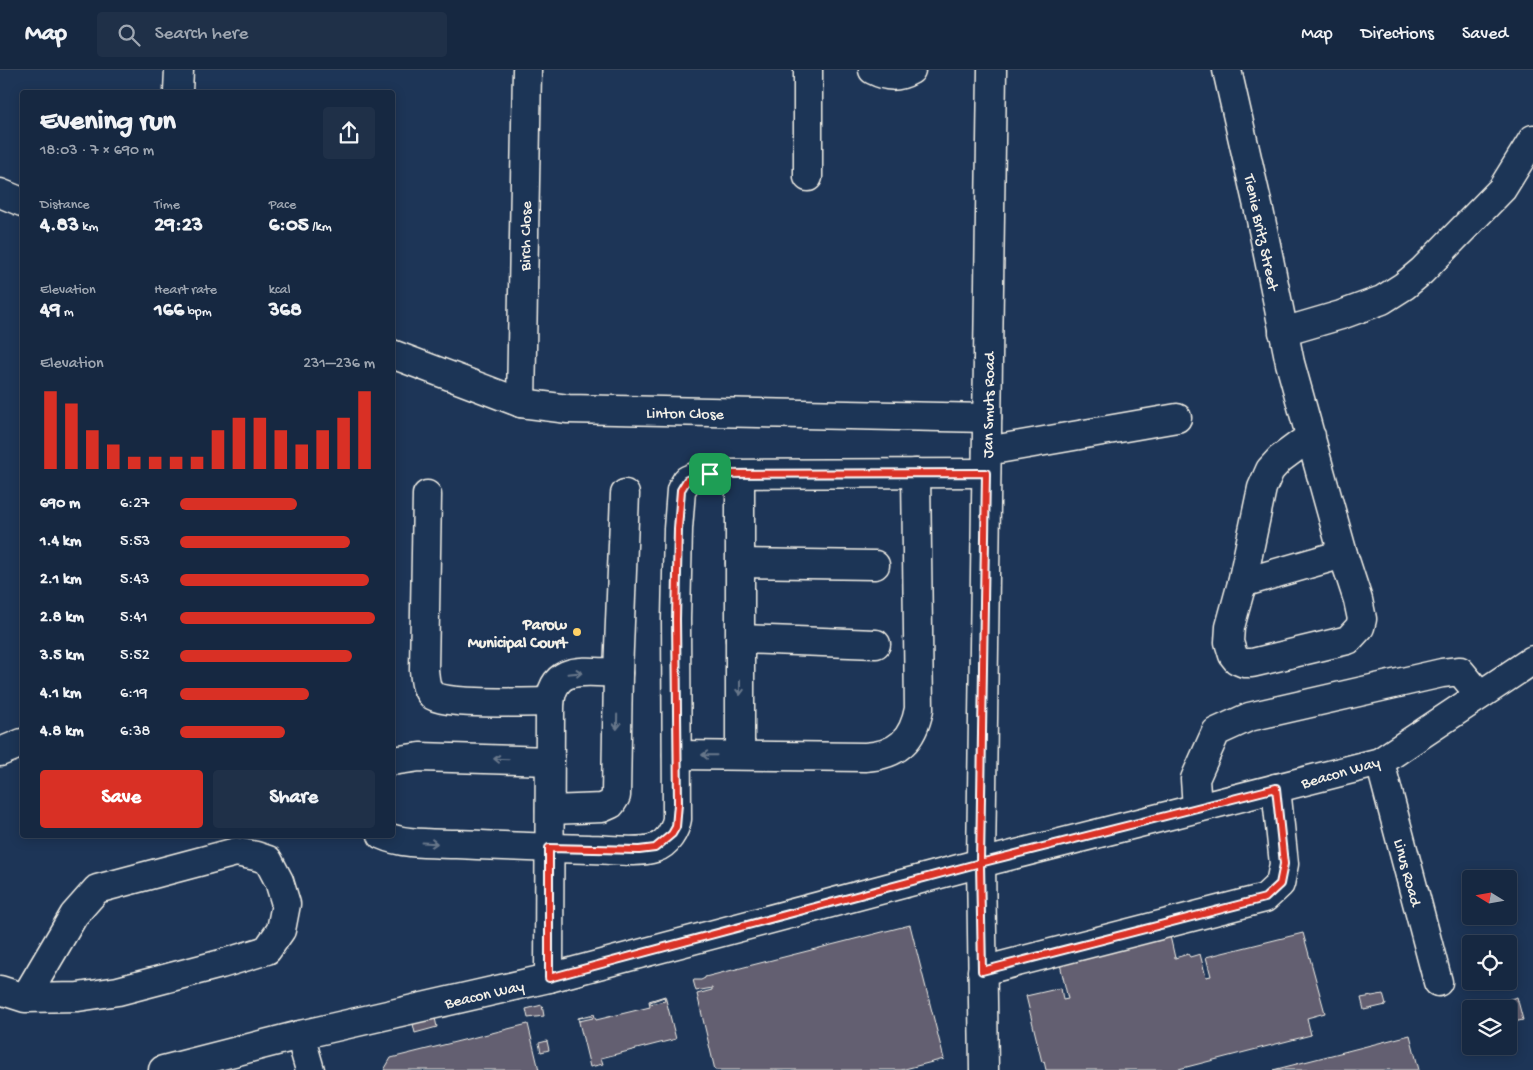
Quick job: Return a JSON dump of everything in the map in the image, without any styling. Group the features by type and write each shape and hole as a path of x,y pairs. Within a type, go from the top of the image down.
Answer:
{"street":[{"path":"178,90 179,70"},
{"name":"Birch Close","path":"521,403 527,70"},
{"path":"808,70 808,177"},
{"path":"873,70 886,76 900,76 910,70"},
{"name":"Jan Smuts Road","path":"984,1070 980,863 992,70"},
{"name":"Tienie Britz Street","path":"1227,70 1260,215 1283,332 1298,394 1343,554 1358,600 1362,619 1360,627 1348,640 1252,663 1244,663 1237,660 1233,655 1229,642 1230,626 1242,583"},
{"path":"1283,332 1373,303 1404,286 1422,271 1502,189 1533,139"},
{"path":"0,193 20,201"},
{"name":"Linton Close","path":"395,355 521,403 568,409 987,418"},
{"path":"390,838 424,842 639,850 655,848 672,834 676,827 678,804 676,609 678,529 681,490 687,480 699,475 710,474 916,473 986,462 1177,418"},
{"path":"1311,436 1280,459 1270,470 1266,478 1242,583 1343,554"},
{"path":"677,754 881,756 900,746 916,725 919,709 916,473"},
{"path":"740,474 740,755"},
{"path":"550,810 602,808 611,804 616,796 618,673 625,494"},
{"path":"427,495 424,670 428,691 433,697 450,701 550,702"},
{"path":"740,563 875,565"},
{"path":"740,640 876,644"},
{"name":"Beacon Way","path":"163,1070 300,1035 549,978 980,863 1380,762 1533,660"},
{"path":"1198,808 1195,780 1216,732 1249,717 1442,673 1460,671 1480,695"},
{"path":"549,978 550,702 554,686 566,674 618,673"},
{"path":"0,752 20,744"},
{"path":"395,761 420,757 550,761"},
{"name":"Linus Road","path":"1380,762 1438,982"},
{"path":"982,971 1265,898 1280,884 1284,864 1276,788"},
{"path":"236,852 268,860 279,880 286,904 281,930 267,950 118,991 78,996 12,994 74,915 97,889 236,852"},
{"path":"300,1035 310,1070"}],"building":[{"path":"910,925 944,1059 901,1070 715,1070 697,994 712,990 712,988 696,991 693,980 701,980 705,977"},
{"path":"1303,933 1325,1013 1307,1018 1311,1035 1175,1070 1046,1070 1044,1061 1042,1062 1026,996 1061,988 1063,1000 1068,999 1060,964 1170,936 1175,958 1188,954 1190,957 1200,954 1206,977 1211,976 1206,957"},
{"path":"1383,994 1386,1005 1364,1010 1361,998"},
{"path":"665,996 676,1039 601,1058 603,1064 590,1067 578,1018 594,1014 596,1020 650,1007 649,1001","holes":["664,997 665,1001 650,1004 650,1002","592,1016 593,1018 579,1021 579,1018"]},
{"path":"1517,997 1523,1020 1517,1021 1517,1000 1507,1000"},
{"path":"542,1005 544,1016 528,1018 526,1009"},
{"path":"435,1018 437,1027 415,1033 413,1024"},
{"path":"528,1024 539,1070 384,1070 391,1058"},
{"path":"1410,1035 1419,1070 1273,1070"},
{"path":"547,1041 549,1050 541,1052 539,1043"}],"place":[{"name":"Parow Municipal Court","path":"577,632"}],"route":[{"path":"710,474 699,475 687,480 681,490 676,619 678,804 676,827 672,834 655,848 639,850 549,848 549,978 980,863 982,971 1265,898 1280,884 1284,864 1276,788 980,863 986,473 710,474"}]}
